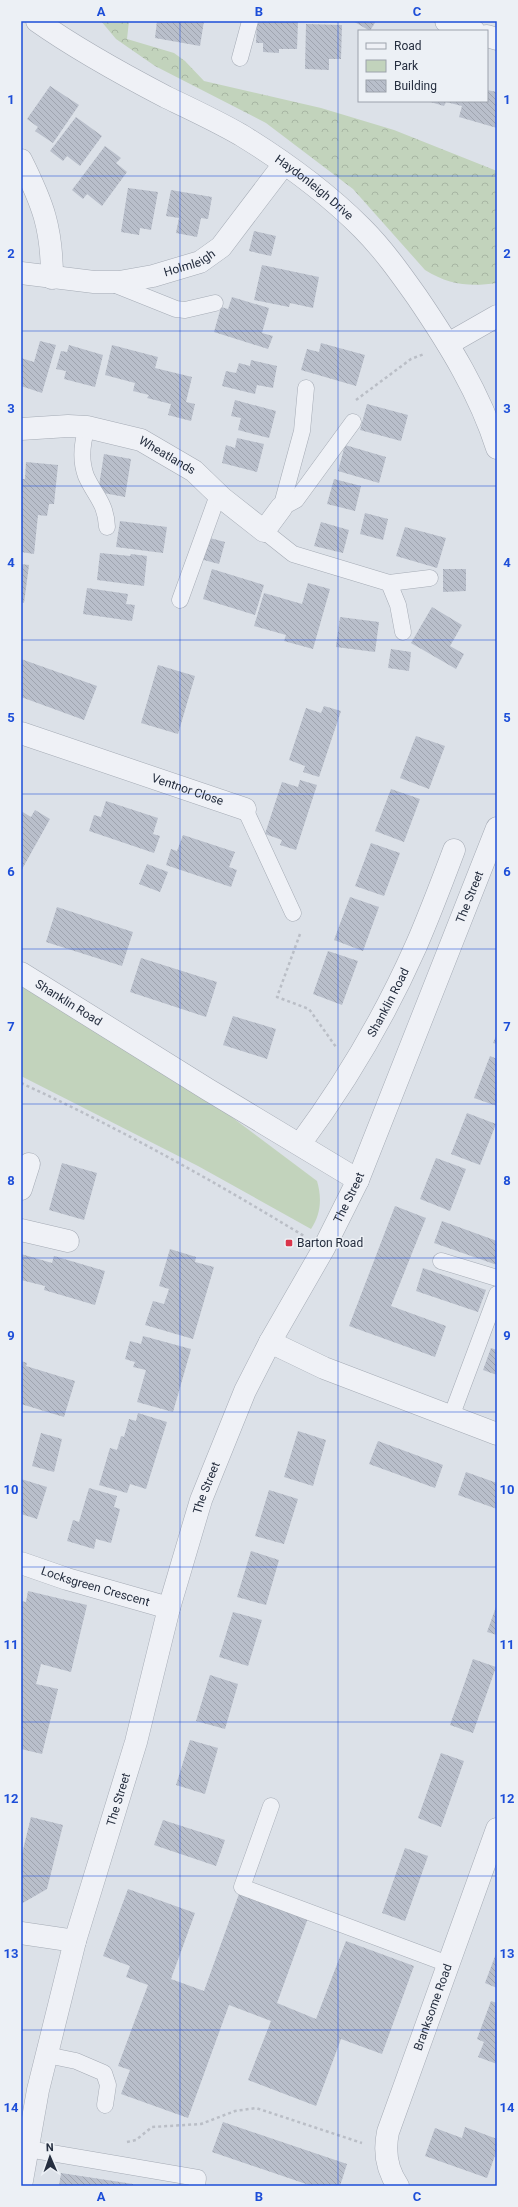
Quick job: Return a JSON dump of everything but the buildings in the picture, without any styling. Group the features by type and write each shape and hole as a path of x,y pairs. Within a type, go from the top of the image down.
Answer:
{"street":[{"path":"446,21 471,30"},
{"name":"Haydonleigh Drive","path":"44,23 105,64 240,135 314,185 363,229 393,262 448,344 472,389 497,448"},
{"path":"21,160 47,218 52,251 52,278"},
{"name":"Holmleigh","path":"21,273 52,278 110,282 135,280 187,267 211,255 232,234 284,164"},
{"path":"448,344 497,316"},
{"name":"Wheatlands","path":"21,429 68,426 87,427 141,440 194,471 218,495 264,531"},
{"path":"264,531 281,508"},
{"name":"Ventnor Close","path":"21,732 245,809"},
{"name":"The Street","path":"21,2186 47,2055 75,1941 136,1742 169,1608 201,1500 244,1391 270,1342 324,1248 358,1180 495,838"},
{"name":"Shanklin Road","path":"300,1144 330,1103 395,991 417,945 454,850"},
{"name":"Shanklin Road","path":"21,973 207,1089 358,1180"},
{"path":"21,1189 29,1164"},
{"path":"21,1230 68,1241"},
{"path":"270,1342 324,1368 497,1434"},
{"name":"Locksgreen Crescent","path":"21,1563 67,1579 169,1608"},
{"name":"Branksome Road","path":"398,2186 391,2172 386,2149 388,2132 497,1829"},
{"path":"21,1933 75,1941"}],"lane":[{"path":"240,58 250,21"},
{"path":"110,282 176,309 186,310 215,303"},
{"path":"281,508 302,431 306,388"},
{"path":"281,508 296,500 353,422"},
{"path":"87,427 82,442 84,468 86,476 103,504 107,527"},
{"path":"180,600 218,495"},
{"path":"264,531 293,554 389,582 430,578"},
{"path":"389,582 398,605 403,632"},
{"name":"Ventnor Close","path":"245,809 292,913"},
{"path":"441,1261 497,1278"},
{"path":"451,1417 497,1294"},
{"path":"271,1806 242,1887 448,1964"},
{"path":"47,2055 76,2061 104,2073 108,2085 104,2105"},
{"path":"28,2149 198,2178 197,2186"}],"path":[{"path":"292,913 301,931 277,998 309,1009 351,1069"},
{"path":"21,1083 85,1112 218,1184 324,1248"},
{"path":"122,2142 136,2140 152,2127 201,2124 235,2111 256,2108 386,2149"}],"green space":[{"path":"101,21 129,21 127,39 174,53 185,61 204,81 321,108 394,130 497,171 497,283 478,285 460,284 443,279 425,270 353,189 266,123 155,66 116,39"},
{"path":"21,986 229,1115 317,1181 320,1194 320,1206 317,1218 311,1229 198,1166 21,1076"}],"place":[{"name":"Barton Road","path":"289,1243"}]}
